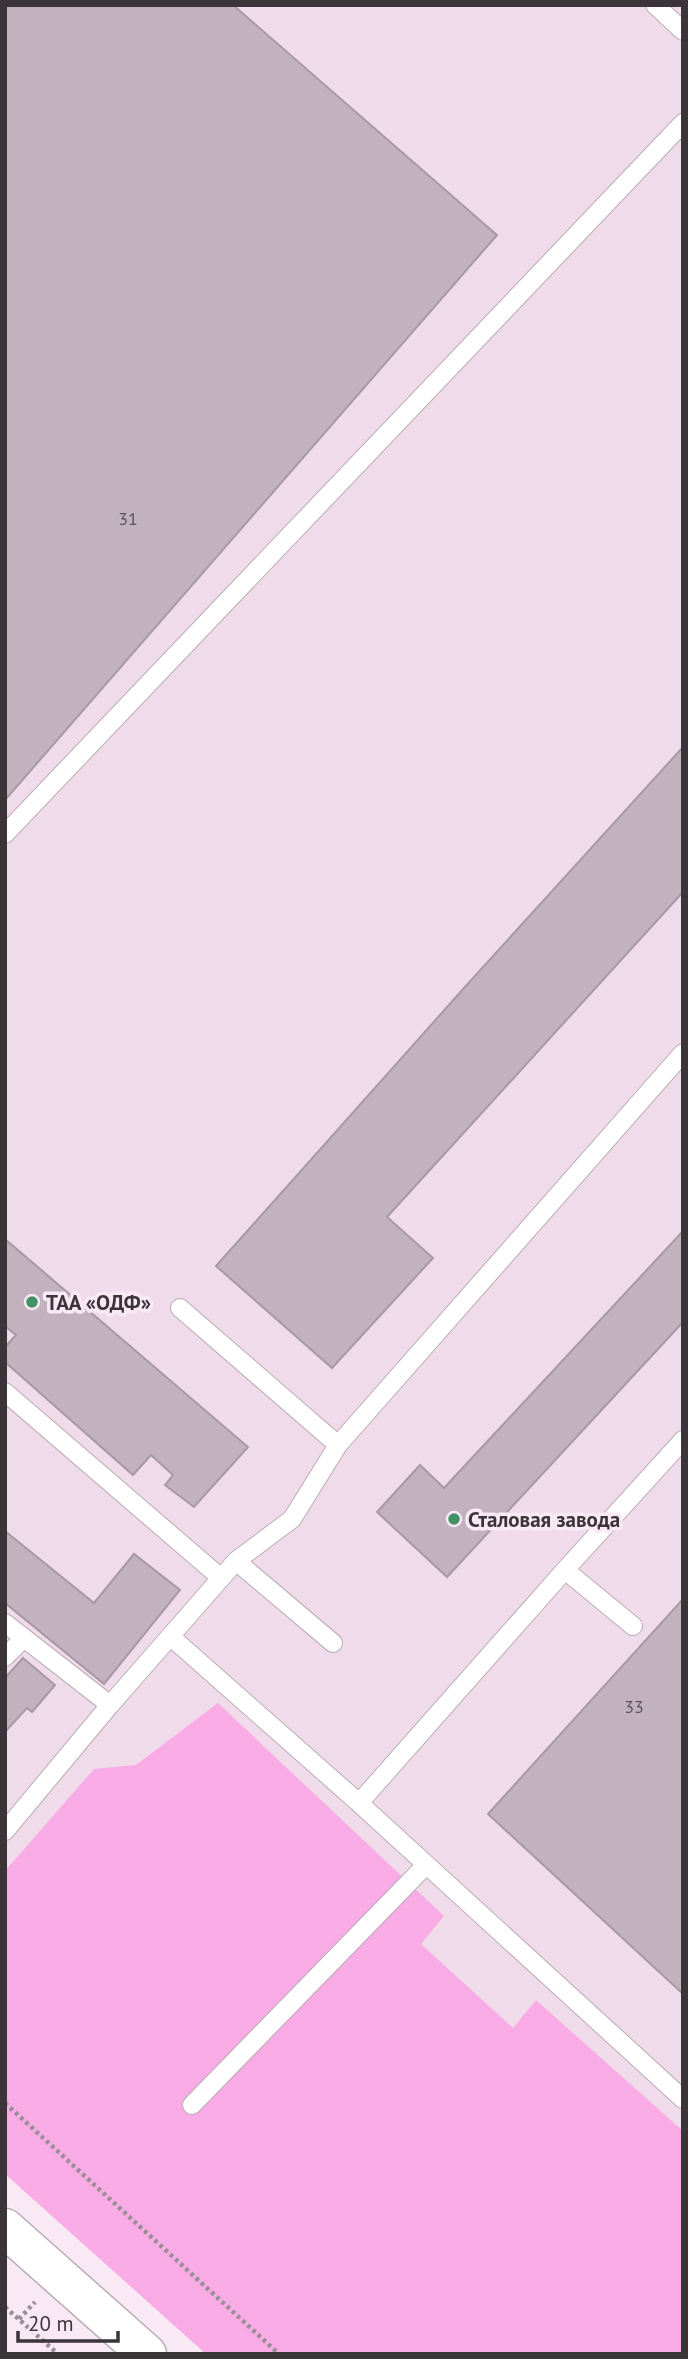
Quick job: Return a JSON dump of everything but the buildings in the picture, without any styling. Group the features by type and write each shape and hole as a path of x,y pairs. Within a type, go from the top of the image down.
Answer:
{"main road":[{"path":"5,2228 147,2354"}],"lane":[{"path":"655,5 683,31"},
{"path":"5,834 683,123"},
{"path":"5,1831 110,1705 236,1561 292,1519 338,1445 681,1058"},
{"path":"180,1308 338,1445"},
{"path":"5,1392 221,1578"},
{"path":"359,1803 683,1440"},
{"path":"236,1561 333,1643"},
{"path":"565,1570 632,1626"},
{"path":"5,1623 110,1705"},
{"path":"170,1636 359,1803 683,2099"},
{"path":"5,1657 24,1638"},
{"path":"192,2105 426,1865"}],"path":[{"path":"5,2103 279,2354"},
{"path":"5,2307 58,2354"}],"shaded area":[{"path":"5,5 683,5 683,2354 5,2127"},
{"path":"218,1703 444,1916 421,1944 513,2028 536,2000 683,2131 683,2354 206,2354 5,2174 5,1871 94,1769 136,1765"}],"place":[{"name":"ТАА «ОДФ»","path":"32,1302"},
{"name":"Сталовая завода","path":"454,1519"}]}
